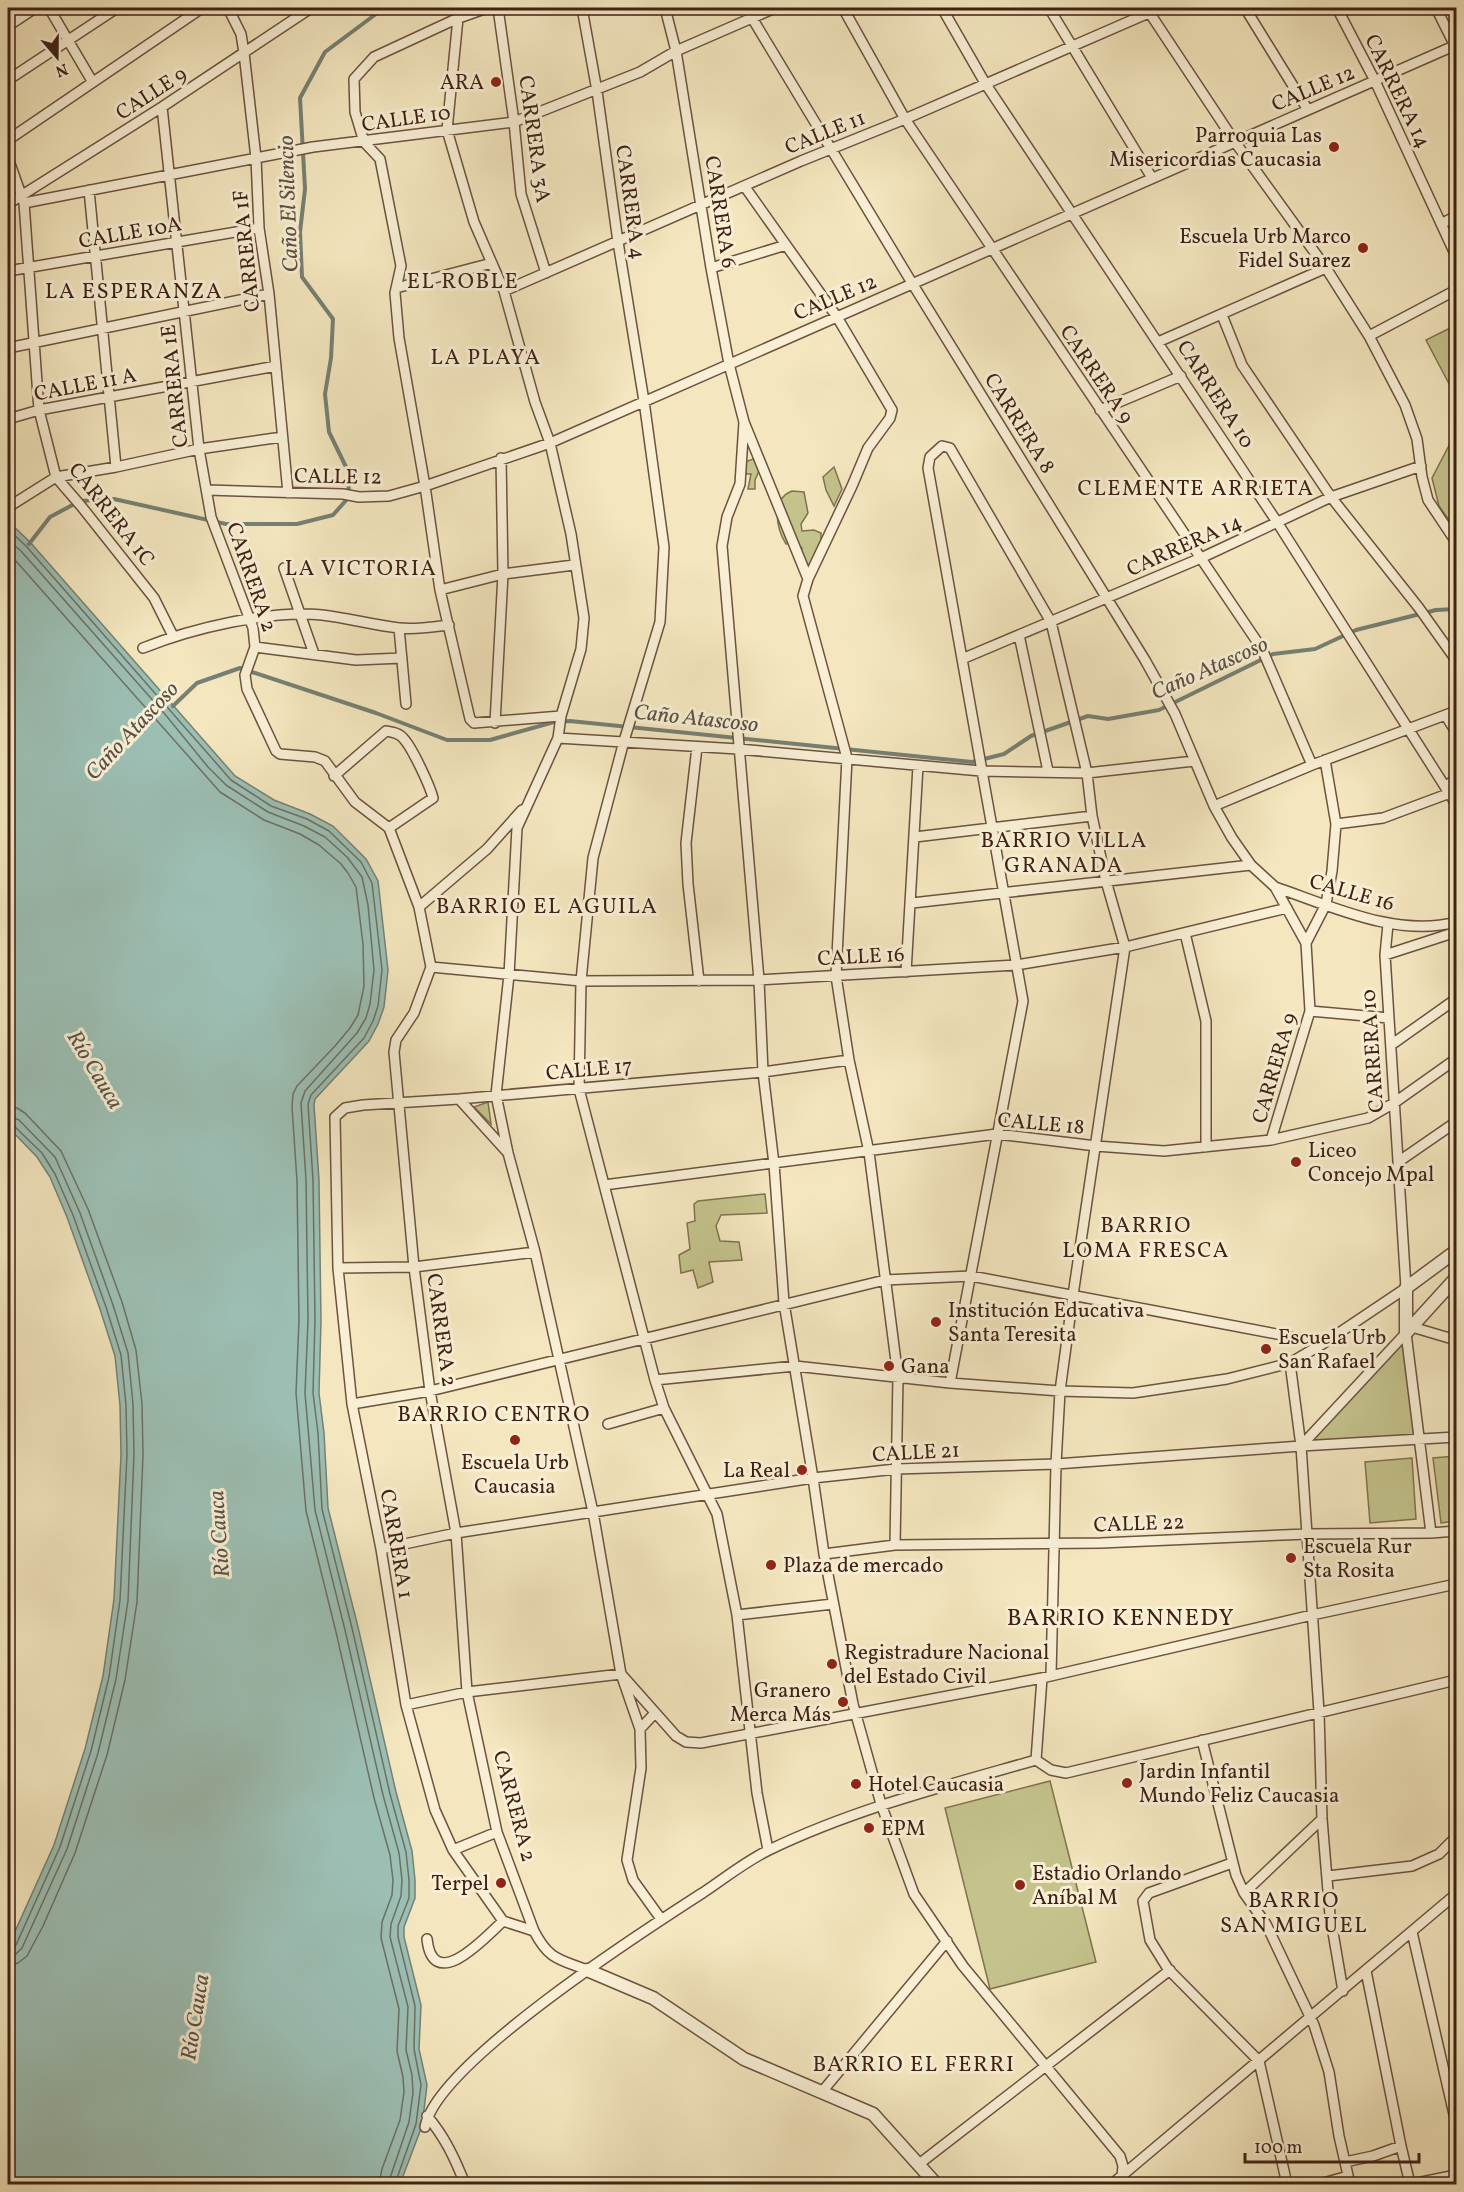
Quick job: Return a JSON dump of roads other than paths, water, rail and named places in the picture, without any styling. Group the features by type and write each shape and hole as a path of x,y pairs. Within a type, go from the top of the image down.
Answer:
{"street":[{"path":"8,26 35,8"},
{"path":"49,8 92,81"},
{"path":"8,80 117,8"},
{"path":"8,140 202,8"},
{"name":"CARRERA 1F","path":"228,8 241,34 244,53 256,158 259,228 269,294 288,493"},
{"name":"CALLE 9","path":"8,204 23,199 311,8"},
{"path":"488,8 458,18 374,57 354,80 355,112 364,142 380,159 401,266 396,288 399,339 425,486 440,590 470,719 474,723 560,721"},
{"name":"CARRERA 3A","path":"498,8 514,122 521,194 546,273"},
{"name":"CARRERA 4","path":"582,8 597,90 664,547 660,622 624,741 593,858 581,981 579,1089 664,1408 717,1514 737,1614 758,1792 768,1850"},
{"name":"CARRERA 6","path":"665,8 676,51 729,364 744,422"},
{"name":"CARRERA 8","path":"746,8 1166,698 1214,806 1251,865 1275,888"},
{"name":"CALLE 10","path":"23,199 89,190 313,147 514,122 640,72 676,51 775,8"},
{"name":"CARRERA 9","path":"843,8 904,118 1262,649 1312,765"},
{"name":"CARRERA 10","path":"942,8 986,83 1181,376 1349,634 1456,804"},
{"path":"1050,8 1152,178"},
{"name":"CALLE 11","path":"504,291 1160,8"},
{"path":"1245,8 1308,110"},
{"name":"CARRERA 14","path":"1337,8 1375,81 1456,256"},
{"path":"1436,8 1456,46"},
{"path":"1149,12 1234,142 1326,268 1369,336 1405,405 1417,439 1428,500 1456,542"},
{"path":"458,18 447,130 474,222 504,291 535,402 549,442 571,534 584,618 581,649 560,721 558,738 517,828 509,975 496,1095 508,1153 535,1252 560,1359 593,1512 621,1674 640,1729 641,1768 627,1860 633,1880 661,1919"},
{"name":"CALLE 12","path":"207,490 343,494 359,497 389,496 425,486 549,442 1456,46"},
{"name":"CARRERA 1E","path":"162,107 199,449 211,517"},
{"name":"CARRERA 1C","path":"8,158 23,199 39,410 56,477 154,598 173,636"},
{"path":"745,187 837,316 891,406 892,413 868,448 808,579 803,596 847,756 836,976 849,1060 869,1152 898,1377 895,1545"},
{"path":"89,190 116,467"},
{"path":"1440,224 1456,216"},
{"name":"CALLE 10A","path":"8,271 259,228"},
{"path":"711,268 786,245"},
{"path":"396,288 492,263"},
{"path":"1158,342 1326,268"},
{"path":"1369,336 1456,290"},
{"path":"8,348 269,294"},
{"path":"1222,315 1242,365 1331,497 1426,617 1456,660"},
{"name":"CALLE 11 A","path":"8,419 39,410 276,366"},
{"path":"1100,410 1181,376"},
{"path":"744,422 808,579"},
{"path":"744,422 740,484 727,517 722,546 759,981 763,1072 774,1164 784,1303 824,1554 855,1713 881,1804 914,1894 963,1966 1120,2156 1123,2166 1122,2176"},
{"path":"10,506 56,477 199,449 282,437"},
{"path":"950,1383 1023,1001 928,468 930,457 942,446 950,448 1051,622 1087,773 1092,816 1106,881 1125,947 1060,1391 1055,1544 1046,1677 1036,1760"},
{"path":"495,723 503,574 501,458"},
{"name":"CARRERA 14","path":"962,659 1201,558 1331,497 1421,466"},
{"name":"CARRERA 2","path":"211,517 249,619 255,647 247,670 248,689 276,751 280,754 315,757 325,761 355,802 389,828"},
{"path":"440,590 503,574 574,565"},
{"path":"284,568 314,654"},
{"path":"143,648 173,636 249,619 300,615 321,615 399,628 449,625"},
{"path":"399,628 406,704"},
{"path":"1019,635 1048,771"},
{"path":"255,647 356,660 402,658"},
{"path":"1214,806 1312,765 1456,711"},
{"path":"1446,716 1456,732"},
{"path":"334,776 386,731 404,738 421,769 433,798 389,828 419,907 431,967"},
{"path":"558,738 696,747 738,747 847,756 918,766 1087,773 1194,761"},
{"path":"696,747 686,843 688,884 699,981"},
{"name":"CARRERA 9","path":"1271,1140 1310,1011 1306,944 1326,904 1332,871 1336,824 1325,760"},
{"path":"906,972 912,903 918,766"},
{"path":"1336,824 1383,818 1448,790 1456,778"},
{"path":"419,907 486,849 529,803"},
{"path":"915,837 1092,816"},
{"path":"912,903 1251,865"},
{"path":"1275,888 1306,944"},
{"name":"CALLE 16","path":"1275,888 1388,924 1444,925 1456,922"},
{"name":"CALLE 16","path":"431,967 581,981 759,981 1016,965 1125,947 1287,908"},
{"name":"CARRERA 10","path":"1388,924 1385,955 1406,1288 1431,1533"},
{"path":"1385,955 1456,932"},
{"path":"1185,933 1206,1021 1206,1147"},
{"name":"CARRERA 2","path":"431,967 414,1013 396,1040 394,1052 414,1267 430,1391 456,1533 467,1692 497,1832 534,1931 541,1945 550,1955 653,1998 744,2059 873,2114 936,2184"},
{"path":"1391,1045 1456,999"},
{"path":"1310,1011 1389,1018"},
{"name":"CALLE 18","path":"604,1185 997,1134 1096,1146 1164,1151 1271,1140 1368,1118 1394,1103 1456,1059"},
{"name":"CALLE 17","path":"335,1117 345,1108 763,1072 849,1060"},
{"path":"459,1099 508,1153"},
{"name":"CARRERA 1","path":"335,1117 338,1268 352,1404 381,1548 406,1705 435,1810 453,1850 503,1921"},
{"path":"1398,1162 1456,1122"},
{"path":"655,1380 795,1366 950,1383 1133,1394 1227,1379 1290,1363 1406,1288 1456,1251"},
{"path":"338,1268 414,1267 535,1252"},
{"path":"352,1404 430,1391 885,1280 971,1276 1324,1343"},
{"path":"1301,1446 1456,1278"},
{"path":"1409,1330 1456,1340"},
{"path":"1290,1363 1301,1446 1319,1712 1322,1819 1330,1915 1343,1991"},
{"path":"608,1424 664,1408"},
{"name":"CALLE 21","path":"381,1548 456,1533 813,1478 897,1469 1056,1464 1456,1437"},
{"name":"CALLE 22","path":"824,1554 895,1545 1055,1544 1307,1534 1456,1531"},
{"path":"621,1674 676,1736 686,1742 701,1743 1046,1677 1312,1614 1456,1584"},
{"path":"737,1614 833,1604"},
{"path":"406,1705 467,1692 621,1674"},
{"path":"425,2127 427,2116 451,2085 488,2047 587,1970 768,1850 881,1804 1036,1760 1051,1770 1066,1773 1456,1680"},
{"path":"640,1729 655,1713"},
{"path":"1202,1740 1232,1863 1245,1893 1266,1924 1314,2025 1329,2072 1349,2180 1320,2184"},
{"path":"1245,1893 1322,1819"},
{"path":"453,1850 497,1832"},
{"path":"1328,1876 1412,1866 1439,1854 1456,1837"},
{"path":"1232,1863 1146,1896 1143,1901 1150,1940 1170,1971 1259,2061 1287,2184"},
{"path":"1112,2184 1456,1894"},
{"path":"427,1940 429,1952 434,1959 440,1962 455,1961 464,1956 503,1921 534,1931"},
{"path":"1412,1932 1456,2123"},
{"path":"821,2092 947,1941"},
{"path":"919,2164 1170,1971"},
{"path":"1366,1971 1401,2146 1411,2184 1456,2175"},
{"path":"427,2116 444,2140 465,2184"},
{"path":"1345,2162 1373,2156 1401,2146"}],"water":[{"name":"Río Cauca","path":"8,521 30,542 235,776 274,800 333,826 366,859 378,881 388,970 384,1007 369,1041 315,1099 314,1105 319,1180 321,1321 319,1393 324,1433 328,1508 412,1851 415,1880 415,1898 404,1927 404,1937 421,2005 419,2049 427,2085 422,2126 400,2184 8,2184 8,1947 54,1845 85,1749 103,1676 114,1599 121,1455 120,1405 115,1356 100,1309 50,1177 37,1157 8,1127"}],"waterway":[{"name":"Caño El Silencio","path":"29,544 50,517 80,501 114,499 226,524 297,524 333,515 349,497 348,471 329,432 325,394 331,358 333,319 302,277 300,232 305,189 300,98 325,52 384,8"},
{"name":"Caño Atascoso","path":"173,706 197,683 240,668 376,713 447,740 490,740 554,722 570,721 972,762 1004,754 1031,736 1088,716 1108,719 1159,710 1273,654 1315,649 1356,630 1436,610 1456,609"}],"place":[{"name":"ARA","path":"496,82"},
{"name":"Parroquia Las Misericordias Caucasia","path":"1334,147"},
{"name":"Escuela Urb Marco Fidel Suarez","path":"1363,248"},
{"name":"Liceo Concejo Mpal","path":"1296,1162"},
{"name":"Institución Educativa Santa Teresita","path":"936,1322"},
{"name":"Escuela Urb San Rafael","path":"1266,1349"},
{"name":"Gana","path":"889,1366"},
{"name":"Escuela Urb Caucasia","path":"515,1440"},
{"name":"La Real","path":"802,1470"},
{"name":"Escuela Rur Sta Rosita","path":"1291,1558"},
{"name":"Plaza de mercado","path":"771,1565"},
{"name":"Registradure Nacional del Estado Civil","path":"832,1664"},
{"name":"Granero Merca Más","path":"843,1702"},
{"name":"Jardin Infantil Mundo Feliz Caucasia","path":"1127,1783"},
{"name":"Hotel Caucasia","path":"856,1784"},
{"name":"EPM","path":"869,1828"},
{"name":"Terpel","path":"501,1883"},
{"name":"Estadio Orlando Aníbal M","path":"1020,1885"}],"district":[{"name":"EL ROBLE","path":"463,280"},
{"name":"LA ESPERANZA","path":"134,290"},
{"name":"LA PLAYA","path":"486,356"},
{"name":"CLEMENTE ARRIETA","path":"1196,487"},
{"name":"LA VICTORIA","path":"361,567"},
{"name":"BARRIO VILLA GRANADA","path":"1064,852"},
{"name":"BARRIO EL AGUILA","path":"547,905"},
{"name":"BARRIO LOMA FRESCA","path":"1146,1236"},
{"name":"BARRIO CENTRO","path":"494,1413"},
{"name":"BARRIO KENNEDY","path":"1121,1617"},
{"name":"BARRIO SAN MIGUEL","path":"1294,1912"},
{"name":"BARRIO EL FERRI","path":"914,2063"}]}
